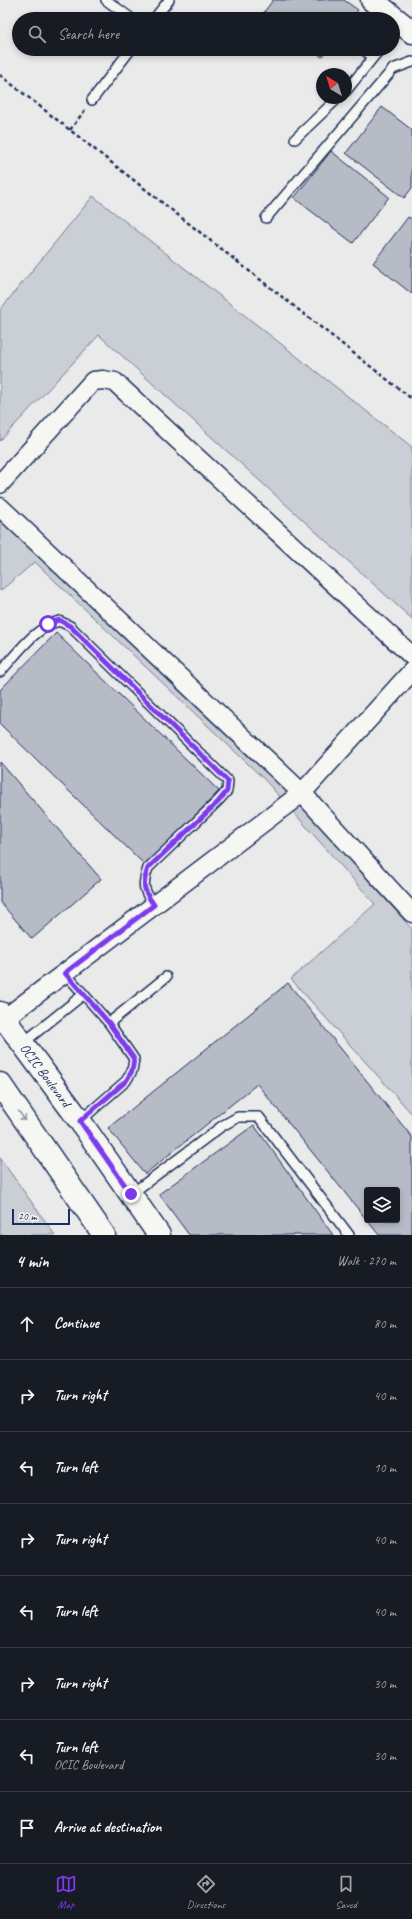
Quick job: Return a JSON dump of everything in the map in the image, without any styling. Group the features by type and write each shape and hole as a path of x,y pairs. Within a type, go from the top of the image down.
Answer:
{"main road":[{"name":"OCIC Boulevard","path":"1,1018 23,1043 80,1121 159,1235"},
{"path":"0,1084 104,1235"}],"street":[{"path":"0,484 93,381 103,380 115,382 412,656"},
{"path":"0,506 302,792 412,913"},
{"path":"1,1018 65,973 302,792 412,671"}],"lane":[{"path":"106,0 122,12"},
{"path":"160,12 169,0"},
{"path":"92,100 126,56"},
{"path":"352,83 373,57"},
{"path":"266,218 393,69 412,62"},
{"path":"295,139 332,104"},
{"path":"0,672 39,630 48,624 59,620 70,626 228,781 227,791 218,802 148,868 143,882 146,894 154,905"},
{"path":"65,973 109,1023 134,1059 132,1071 126,1081 80,1121"},
{"path":"109,1023 166,977"},
{"path":"23,1043 84,994"},
{"path":"131,1194 222,1126 238,1117 259,1117 349,1235"}],"path":[{"path":"0,75 412,399"},
{"path":"70,130 92,100"}],"shaded area":[{"path":"93,196 412,447 412,619 99,335 0,441 0,310"},
{"path":"0,517 272,773 412,929 412,1114 291,979 375,904 264,779 35,562 0,591"},
{"path":"0,1158 55,1235 0,1235"}],"building":[{"path":"273,0 344,0 358,10 356,12 264,12"},
{"path":"382,107 412,130 412,188 404,198 346,153"},
{"path":"331,151 389,197 353,243 294,198"},
{"path":"408,217 412,219 412,294 373,263"},
{"path":"56,633 219,791 146,866 0,724 0,690"},
{"path":"0,762 101,879 32,939 0,902"},
{"path":"288,983 412,1137 412,1235 379,1235 369,1223 400,1223 400,1187 364,1187 364,1216 257,1084 145,1174 108,1128"},
{"path":"254,1125 333,1235 189,1235 159,1194"}],"route":[{"path":"48,624 59,620 70,626 228,781 227,791 218,802 163,856 148,868 143,882 146,894 154,905 65,973 109,1023 134,1059 132,1071 126,1081 80,1121 131,1194"}]}
